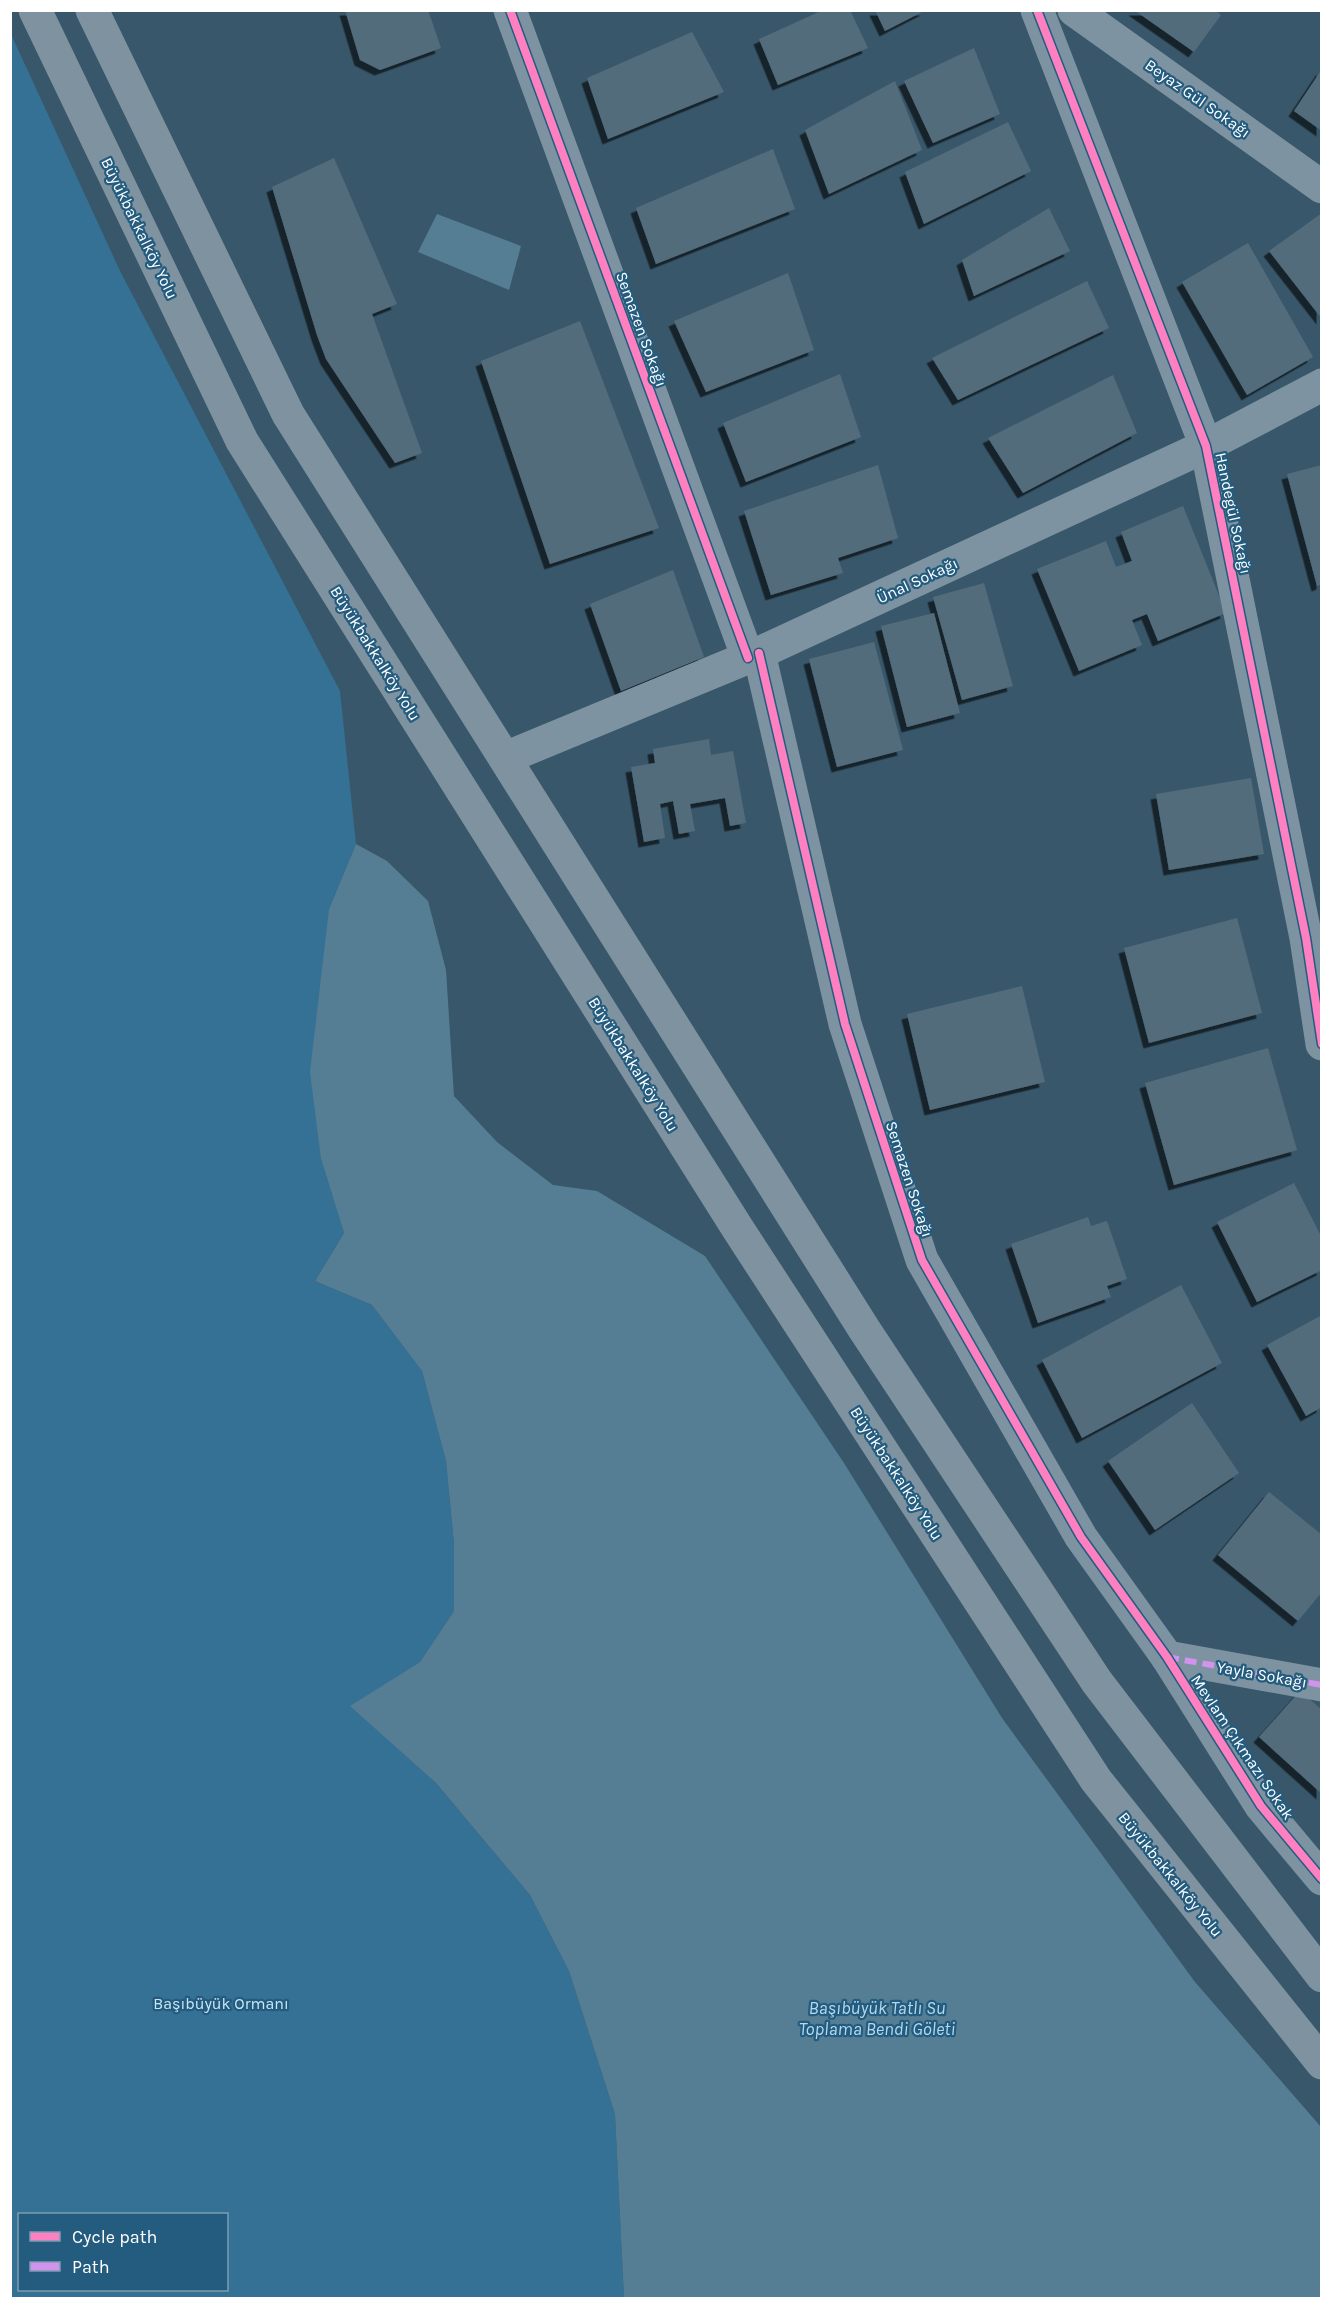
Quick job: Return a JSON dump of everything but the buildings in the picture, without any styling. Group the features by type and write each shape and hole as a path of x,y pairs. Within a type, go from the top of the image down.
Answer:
{"highway":[{"name":"Büyükbakkalköy Yolu","path":"35,10 242,441 738,1229 1095,1780 1322,2063"},
{"path":"92,10 288,414 858,1319 1097,1682 1322,1976"}],"street":[{"name":"Semazen Sokağı","path":"510,10 753,655 845,1024 922,1260 1081,1538 1167,1657"},
{"name":"Handegül Sokağı","path":"1037,10 1206,446 1314,937 1322,1044"},
{"name":"Beyaz Gül Sokağı","path":"1074,10 1322,187"},
{"name":"Ünal Sokağı","path":"505,758 753,655 1206,446 1322,385"},
{"name":"Yayla Sokağı","path":"1167,1657 1322,1685"},
{"name":"Mevlam Çıkmazı Sokak","path":"1167,1657 1261,1806 1322,1879"}],"green space":[{"name":"Başıbüyük Ormanı","path":"10,32 120,271 340,691 356,844 329,909 321,1159 344,1233 315,1281 372,1305 422,1371 446,1461 454,1544 454,1611 420,1662 351,1706 436,1783 530,1895 569,1971 615,2114 624,2298 11,2298"}],"water":[{"path":"437,214 521,246 509,290 418,252"},
{"name":"Başıbüyük Tatlı Su Toplama Bendi Göleti","path":"356,844 387,861 428,901 446,970 454,1096 497,1142 553,1185 597,1191 705,1256 844,1463 1002,1718 1195,1982 1321,2127 1321,2298 624,2298 615,2114 569,1971 530,1895 436,1783 350,1706 420,1662 454,1611 454,1544 446,1461 422,1371 372,1305 315,1281 344,1233 321,1159 310,1072 329,909"}],"marked path":[{"path":"1167,1657 1322,1685"}],"cycle path":[{"path":"510,10 748,658"},
{"path":"1037,10 1206,446 1306,938 1322,1044"},
{"path":"759,653 845,1024 922,1260 1081,1537 1167,1657 1261,1806 1322,1879"}]}
